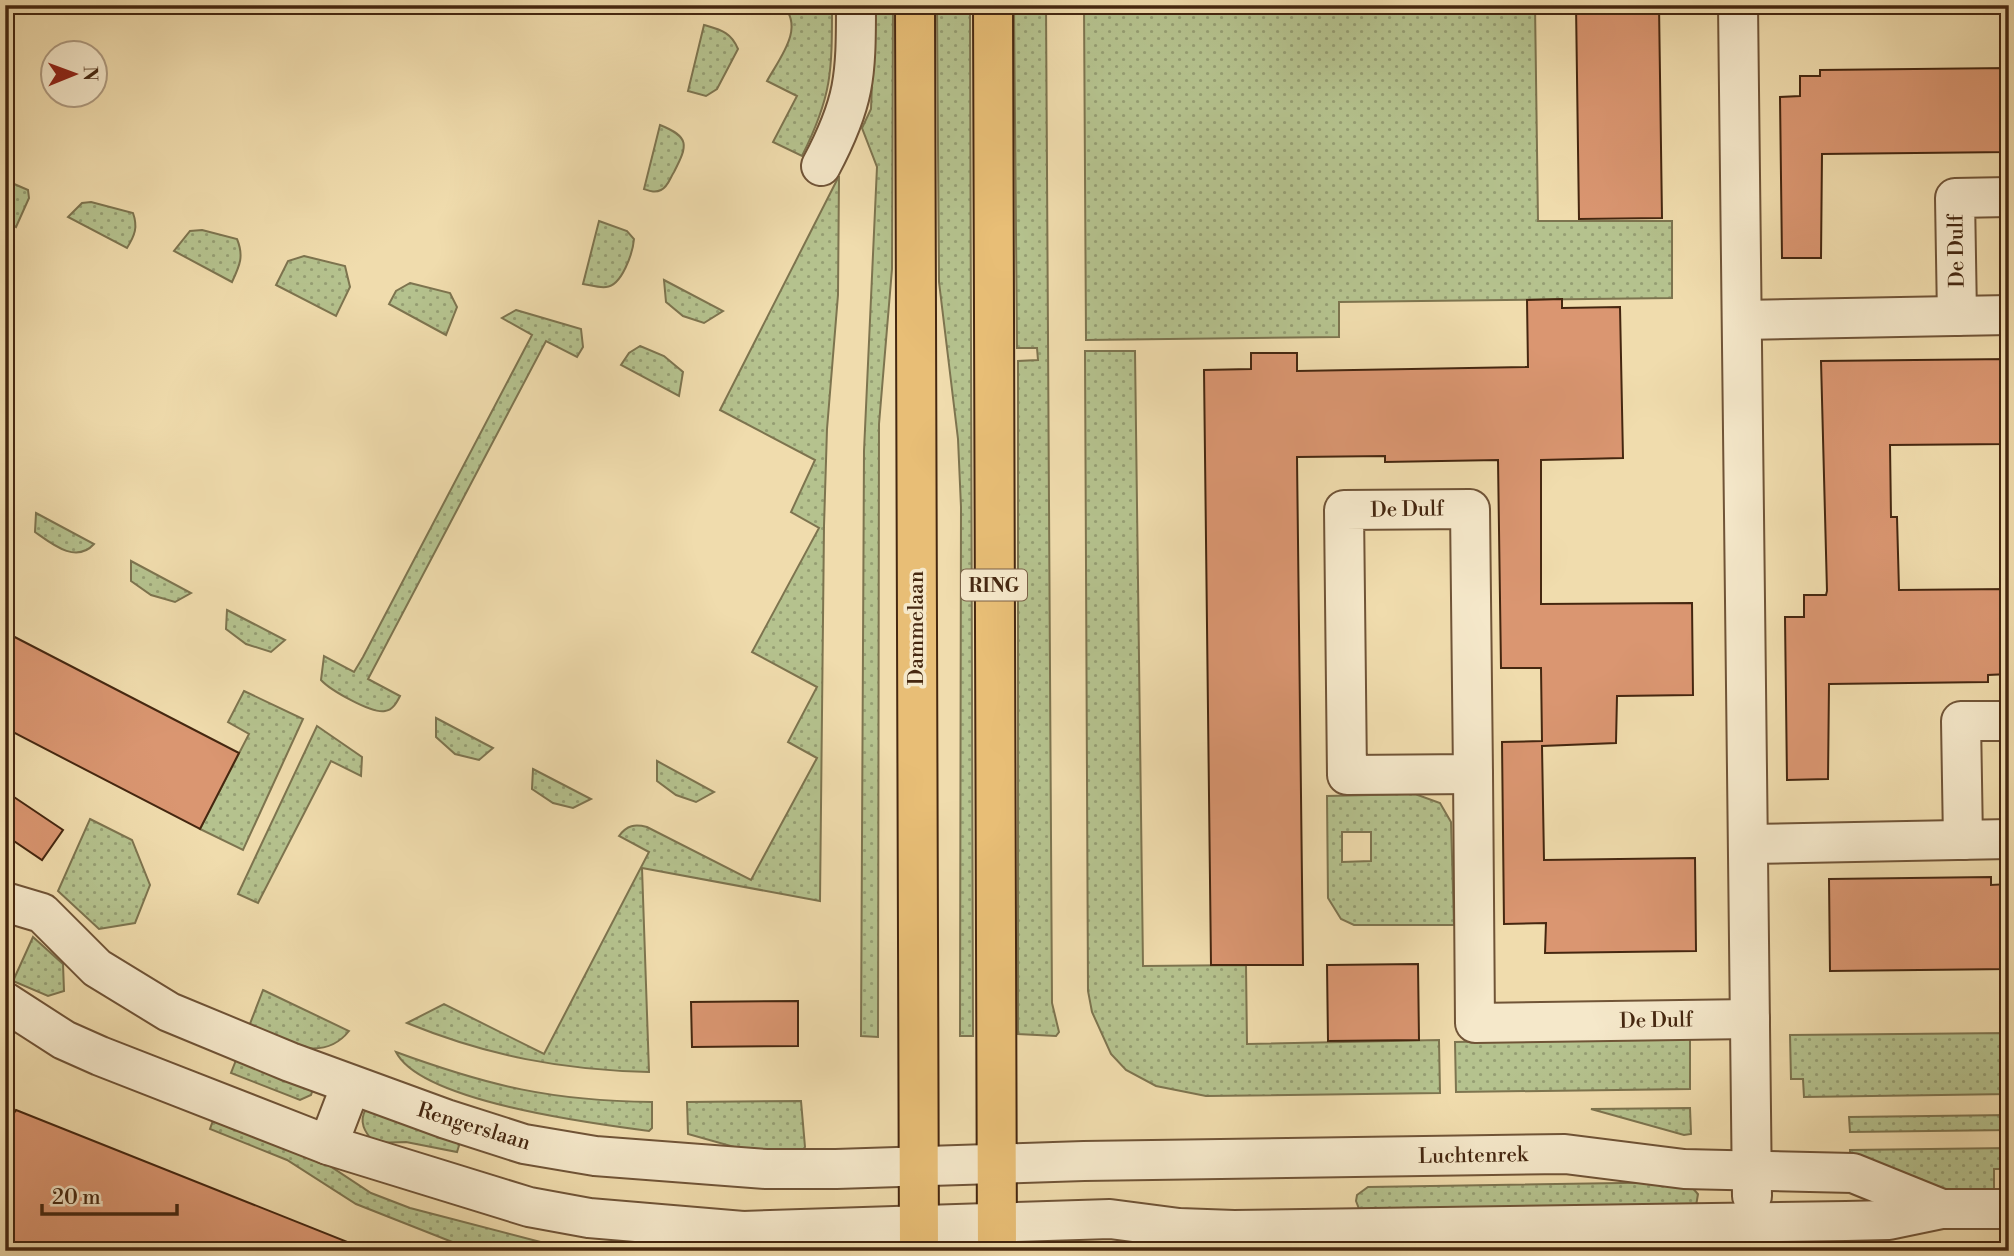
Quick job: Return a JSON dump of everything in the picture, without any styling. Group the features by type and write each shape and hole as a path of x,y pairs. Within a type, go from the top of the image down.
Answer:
{"main road":[{"name":"Dammelaan","path":"915,5 919,1237"},
{"name":"RING","path":"993,5 997,1236"}],"street":[{"path":"821,166 842,126 852,96 856,5"},
{"path":"1738,5 1753,1222"},
{"name":"De Dulf","path":"1957,316 1955,198 2009,197"},
{"name":"De Dulf","path":"1742,320 2009,316"},
{"name":"De Dulf","path":"1473,774 1347,775 1344,510 1469,509 1473,774 1475,1023 1750,1019"},
{"path":"1963,840 1961,721 2009,721"},
{"path":"1748,844 2009,839"},
{"name":"Rengerslaan","path":"5,901 42,913 97,968 169,1012 351,1085 524,1144 595,1156 766,1169 996,1164"},
{"path":"5,1002 64,1040 100,1056 328,1145 529,1207 589,1219 743,1231 919,1237 997,1236"},
{"path":"328,1145 351,1085"},
{"name":"Luchtenrek","path":"996,1164 1565,1154 1684,1169 1853,1172 1942,1209"},
{"name":"Luchtenrek","path":"997,1236 1110,1219 1178,1228 1234,1230 1889,1220 1942,1209 2009,1209"}],"green space":[{"path":"782,5 832,5 832,48 825,100 802,156 773,142 797,96 767,81 791,33 789,14"},
{"path":"875,5 893,5 892,269 879,424 878,1037 861,1036 864,451 877,167 862,128 871,109"},
{"path":"937,5 970,5 973,1036 960,1036 961,507 958,439 939,282"},
{"path":"1014,5 1046,5 1052,1003 1059,1032 1056,1036 1018,1034 1018,361 1038,360 1037,348 1017,348"},
{"path":"1084,5 1535,5 1538,221 1672,221 1672,298 1339,302 1339,337 1086,340"},
{"path":"704,25 725,32 738,49 717,89 706,96 688,91"},
{"path":"660,125 677,134 684,143 684,148 667,185 661,190 652,191 644,189"},
{"path":"839,176 838,295 827,429 824,526 820,901 642,868 649,1072 586,1068 526,1059 467,1044 407,1023 444,1004 544,1054 649,852 619,836 622,832 632,826 647,827 751,880 817,758 788,742 817,687 752,652 819,528 791,512 815,460 720,410"},
{"path":"5,180 28,190 29,198 16,227 5,221"},
{"path":"91,202 133,213 135,231 127,248 68,217 82,203"},
{"path":"599,221 627,231 634,239 622,275 606,287 583,284"},
{"path":"202,230 237,239 240,260 232,282 174,251 190,231"},
{"path":"304,256 345,266 350,287 336,316 276,285 288,261"},
{"path":"664,280 723,311 704,323 683,316 666,302"},
{"path":"410,283 450,293 457,307 446,335 389,304 396,291"},
{"path":"516,310 581,329 583,347 577,357 546,341 368,679 400,696 388,710 371,709 342,695 321,680 324,656 354,672 363,657 532,335 502,318"},
{"path":"640,346 664,356 683,372 679,396 621,365 629,353"},
{"path":"1085,351 1135,351 1143,966 1246,965 1247,1044 1439,1040 1440,1093 1206,1096 1156,1086 1126,1070 1111,1054 1092,1012 1088,991"},
{"path":"36,513 94,544 80,552 56,546 35,532"},
{"path":"131,561 191,593 175,602 151,595 131,581"},
{"path":"227,610 285,640 271,652 246,644 226,629"},
{"path":"244,691 303,719 243,850 200,829 249,734 228,722"},
{"path":"436,718 493,748 479,760 455,754 436,737"},
{"path":"317,726 362,757 361,776 331,761 258,903 238,894"},
{"path":"657,761 714,792 696,802 676,795 657,781"},
{"path":"533,769 591,799 573,808 553,803 532,789"},
{"path":"1415,794 1440,803 1451,822 1454,925 1354,925 1341,919 1328,898 1327,796","holes":["1342,832 1371,832 1371,861 1342,862"]},
{"path":"90,819 132,840 150,885 135,923 99,929 58,891"},
{"path":"33,937 63,964 64,991 48,996 13,981"},
{"path":"263,990 349,1031 327,1047 314,1048 288,1044 248,1029"},
{"path":"2009,1033 2009,1094 1804,1097 1803,1079 1791,1079 1790,1035"},
{"path":"1690,1038 1690,1089 1456,1092 1455,1042"},
{"path":"396,1052 461,1074 521,1089 583,1099 652,1102 652,1128 649,1131 591,1123 512,1108 473,1097 439,1084 412,1069"},
{"path":"238,1055 313,1089 311,1095 300,1100 231,1073"},
{"path":"801,1101 805,1147 802,1151 752,1152 688,1134 687,1102"},
{"path":"1690,1108 1691,1134 1684,1135 1591,1109"},
{"path":"366,1109 461,1139 457,1152 406,1142 374,1143 364,1127"},
{"path":"216,1112 307,1151 371,1193 410,1208 552,1245 561,1251 475,1251 356,1204 287,1160 210,1129"},
{"path":"2009,1115 2009,1130 1850,1132 1849,1117"},
{"path":"2009,1148 2009,1169 1994,1169 1994,1192 1946,1191 1850,1158 1850,1150"},
{"path":"1687,1182 1698,1194 1696,1206 1361,1214 1356,1201 1357,1195 1368,1187"},
{"path":"1841,1241 1841,1251 1358,1251 1360,1247"}],"building":[{"path":"1576,5 1659,5 1662,218 1579,219"},
{"path":"2009,68 2009,152 1822,154 1821,258 1782,258 1780,97 1800,96 1800,76 1820,76 1820,70"},
{"path":"1562,299 1562,308 1620,307 1623,458 1541,460 1541,604 1692,603 1693,695 1617,696 1616,743 1542,746 1544,860 1695,858 1696,951 1545,953 1546,923 1504,924 1502,742 1542,741 1541,668 1501,668 1498,460 1385,462 1385,456 1297,457 1303,965 1211,965 1204,370 1251,369 1251,353 1297,353 1297,371 1528,367 1527,300"},
{"path":"2009,359 2009,444 1890,445 1891,517 1897,517 1899,590 2009,589 2009,674 1988,675 1988,682 1829,684 1828,779 1787,780 1785,617 1804,617 1804,595 1826,595 1827,591 1821,361"},
{"path":"5,632 239,753 200,829 5,728"},
{"path":"5,791 63,830 42,860 5,835"},
{"path":"1991,877 1991,885 2009,884 2009,969 1830,971 1829,879"},
{"path":"1418,964 1419,1040 1328,1041 1327,965"},
{"path":"798,1001 798,1046 692,1047 691,1002"},
{"path":"16,1110 365,1249 5,1251 5,1127"}]}
